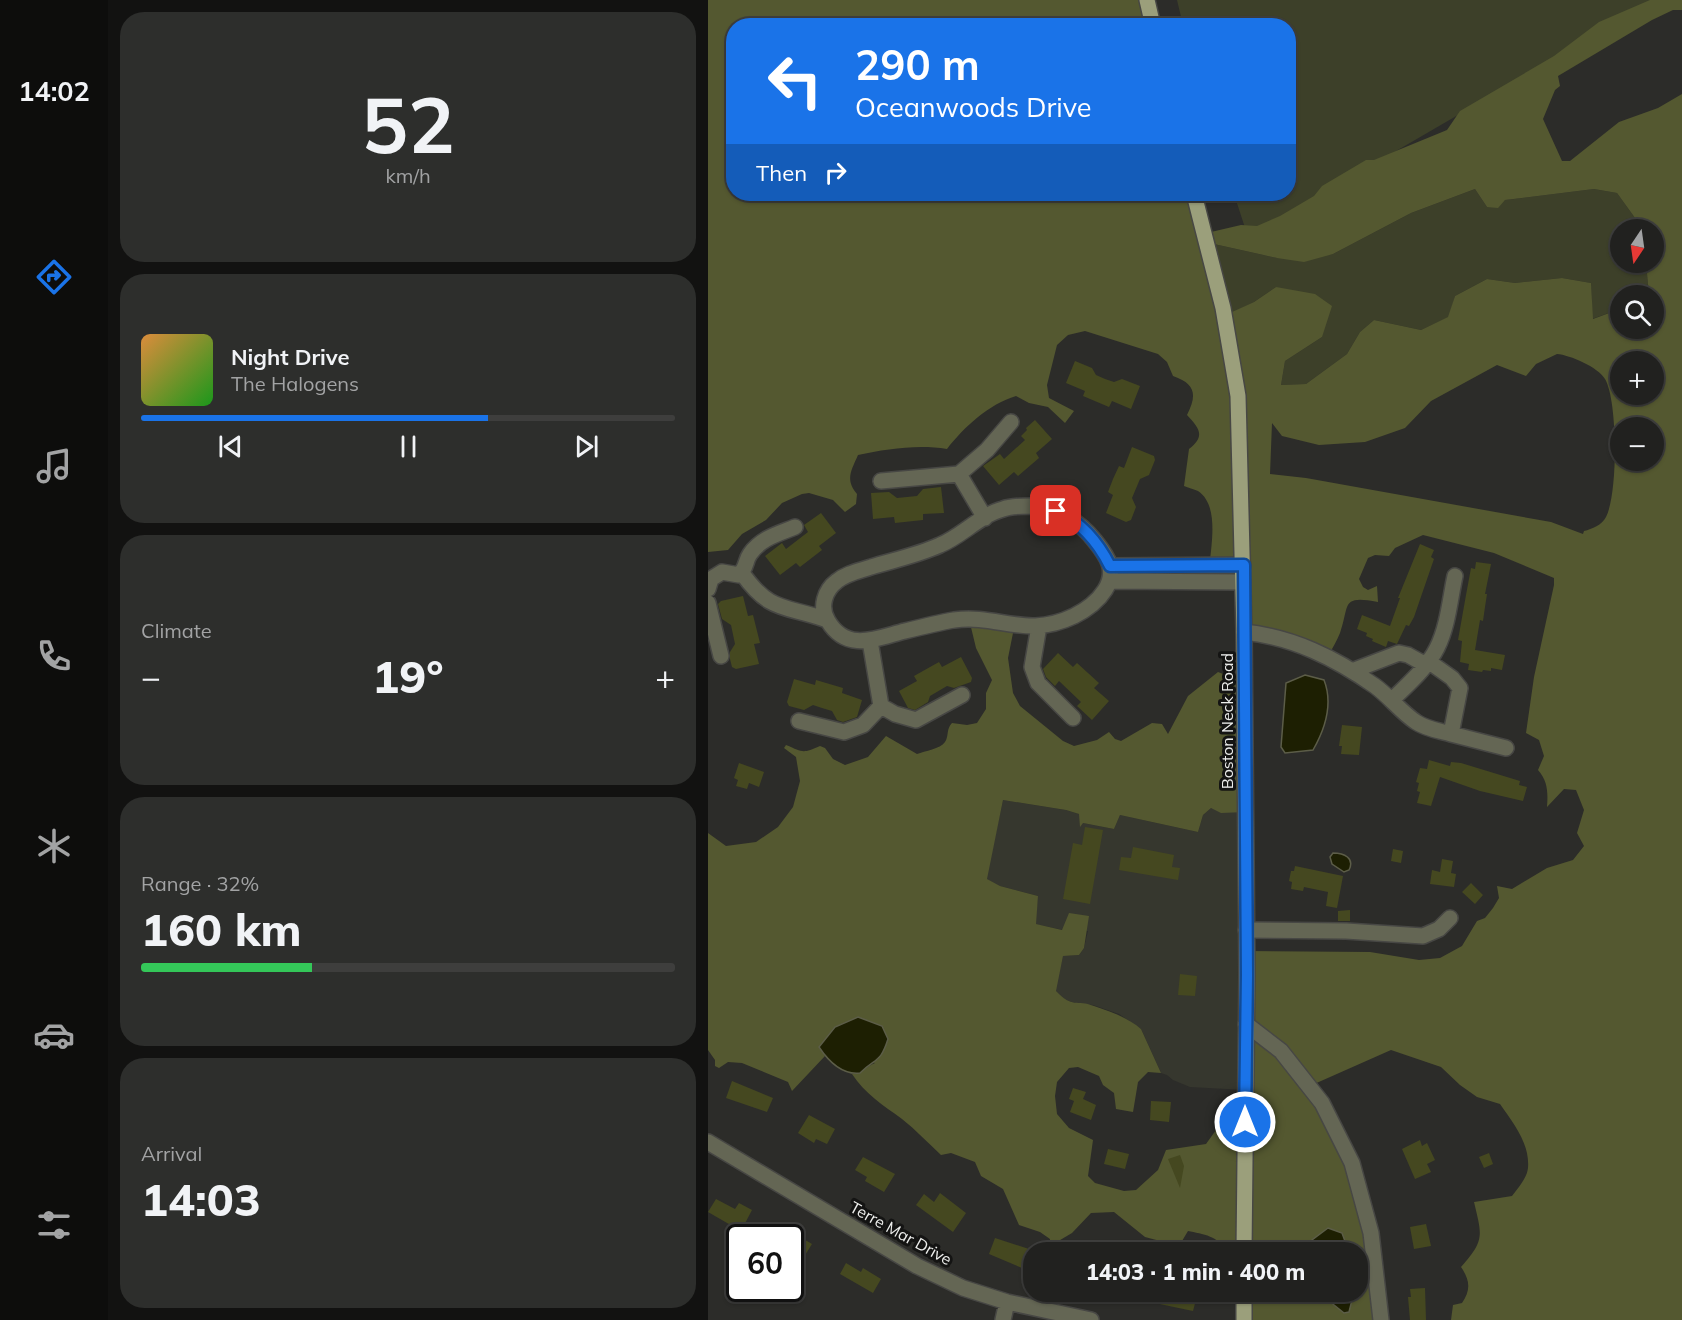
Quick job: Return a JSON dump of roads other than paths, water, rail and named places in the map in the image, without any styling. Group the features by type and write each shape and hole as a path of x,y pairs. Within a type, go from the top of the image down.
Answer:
{"main road":[{"path":"1147,0 1151,18"},
{"name":"Boston Neck Road","path":"1196,201 1223,308 1238,396 1244,565 1246,930 1244,1242"},
{"path":"1244,1302 1244,1320"}],"street":[{"path":"881,481 959,474 987,450 1011,422"},
{"path":"959,474 985,518"},
{"path":"742,573 752,587 770,603 827,620 841,635 856,641 870,641 930,624 957,620 1039,627 1066,620 1090,606 1102,594 1110,573 1094,539 1075,521 1056,511 1041,507 1012,507 994,512 956,538 939,546 849,574 837,580 824,600 827,620"},
{"path":"708,588 711,579 722,572 740,575 745,570 749,555 765,539 795,528"},
{"path":"1110,573 1191,573 1244,565"},
{"path":"1191,573 1243,582"},
{"path":"1392,700 1427,663 1437,648 1444,630 1455,576"},
{"path":"708,603 721,656"},
{"path":"1039,627 1032,667 1038,683 1073,718"},
{"path":"1244,632 1266,634 1316,652 1352,671 1392,700 1417,723 1506,748"},
{"path":"870,641 881,706"},
{"path":"1352,671 1399,653 1427,663 1452,678 1460,688 1451,734"},
{"path":"881,706 895,714 916,720 962,695"},
{"path":"799,721 844,732 863,725 881,706"},
{"path":"1246,930 1346,931 1423,936 1439,930 1450,918"},
{"path":"1246,1024 1281,1051 1322,1103 1352,1163 1371,1233 1381,1320"},
{"name":"Terre Mar Drive","path":"710,1148 917,1266 963,1287 1007,1302 1091,1320"},
{"path":"1003,1320 1007,1302"}]}
